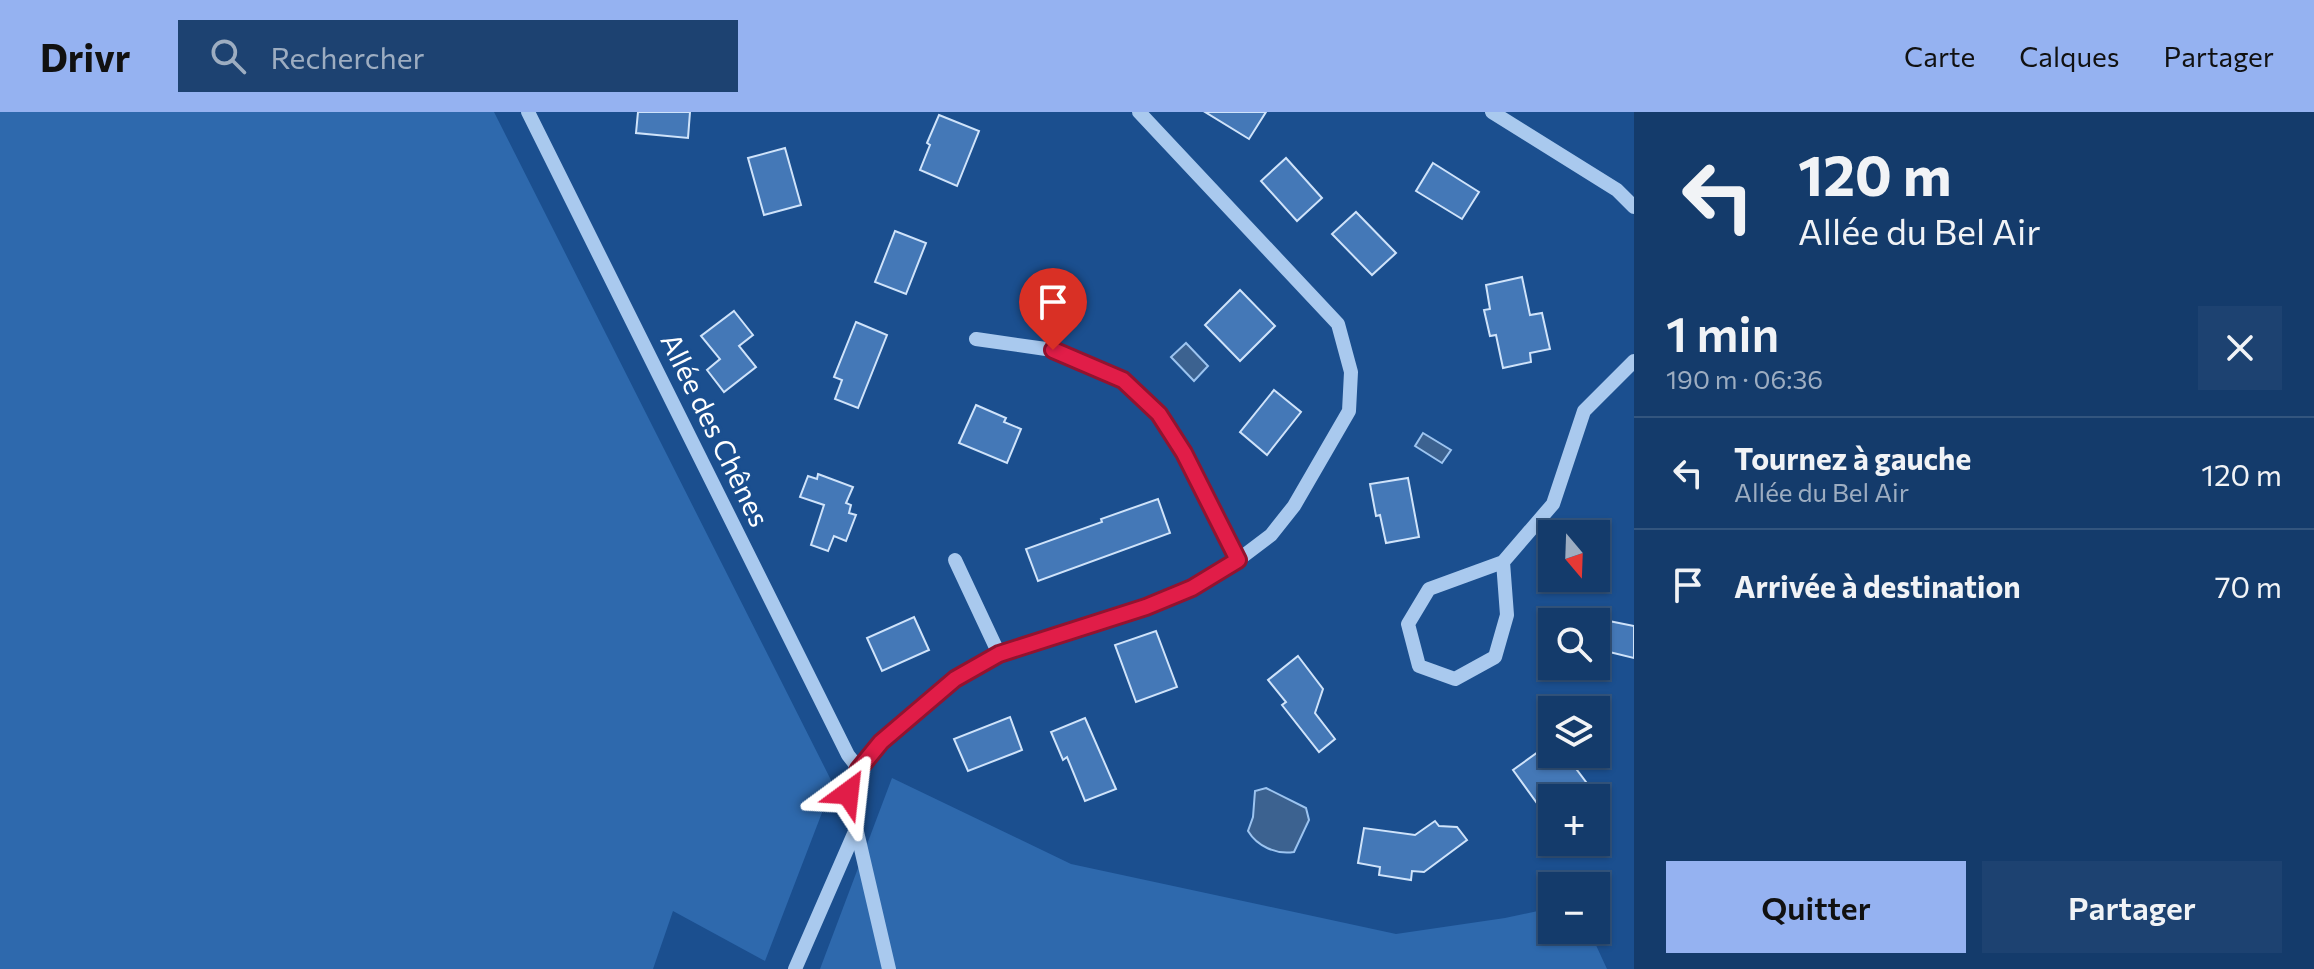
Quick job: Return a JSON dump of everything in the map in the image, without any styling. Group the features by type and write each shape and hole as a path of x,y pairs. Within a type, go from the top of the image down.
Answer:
{"street":[{"name":"Allée des Chênes","path":"528,112 848,755 859,769"},
{"path":"889,969 848,793 859,769 881,742 955,679 999,654 1146,607 1192,588 1238,560 1271,535 1294,506 1349,411 1351,372 1338,324 1139,112"},
{"path":"1492,112 1617,190 1634,207"},
{"path":"976,339 1053,350 1123,380 1159,414 1184,453 1238,560"},
{"path":"1503,562 1507,615 1495,657 1455,679 1419,666 1408,624 1429,589 1503,562 1553,504 1584,411 1634,361"},
{"path":"955,560 999,654"},
{"path":"795,969 856,828"}],"shaded area":[{"path":"0,112 494,112 833,784 765,961 673,911 653,969 0,969"},
{"path":"1186,343 1208,366 1194,381 1171,357"},
{"path":"1423,433 1451,450 1442,463 1415,446"},
{"path":"892,778 1071,864 1396,934 1538,911 1538,944 1595,944 1607,969 820,969"},
{"path":"1266,788 1306,808 1309,820 1294,852 1268,848 1256,841 1248,831 1253,817 1255,791"}],"building":[{"path":"638,112 690,112 688,138 636,133"},
{"path":"1205,112 1266,112 1249,139"},
{"path":"939,115 979,131 957,186 920,170"},
{"path":"785,148 801,205 764,215 748,158"},
{"path":"1286,158 1322,198 1297,221 1261,181"},
{"path":"1433,163 1479,192 1462,219 1416,191"},
{"path":"1356,212 1396,253 1372,275 1332,234"},
{"path":"895,231 926,243 906,294 875,282"},
{"path":"1522,277 1530,315 1542,313 1550,349 1530,353 1531,362 1503,368 1496,335 1490,336 1484,310 1490,309 1486,285"},
{"path":"1240,290 1275,326 1240,361 1205,325"},
{"path":"734,311 753,335 739,346 756,367 724,392 707,370 720,359 701,336"},
{"path":"856,322 887,335 858,408 835,399 842,380 834,377"},
{"path":"1274,390 1301,412 1267,455 1240,432"},
{"path":"976,405 1006,418 1004,422 1021,429 1007,463 959,443"},
{"path":"818,474 853,487 846,503 851,505 849,513 856,515 846,541 834,536 828,551 811,545 824,505 800,497 808,476 817,479"},
{"path":"1408,478 1419,537 1386,543 1380,515 1376,516 1370,484"},
{"path":"1158,499 1170,533 1038,581 1026,549"},
{"path":"914,617 929,650 882,671 867,638"},
{"path":"1610,621 1634,626 1634,658 1610,652"},
{"path":"1156,631 1177,687 1136,702 1115,645"},
{"path":"1298,656 1323,689 1315,713 1335,739 1319,752 1282,705 1286,702 1268,680"},
{"path":"1010,717 1022,750 968,771 954,739"},
{"path":"1085,718 1116,789 1085,801 1067,757 1063,760 1051,732"},
{"path":"1538,752 1538,768 1576,768 1588,784 1538,784 1538,805 1513,770"},
{"path":"1435,821 1439,826 1457,827 1467,840 1424,872 1412,871 1411,880 1379,875 1380,867 1358,863 1364,828 1415,835"}],"route":[{"path":"848,793 859,769 881,742 955,679 999,654 1146,607 1192,588 1238,560 1184,453 1159,414 1123,380 1053,350"}]}
